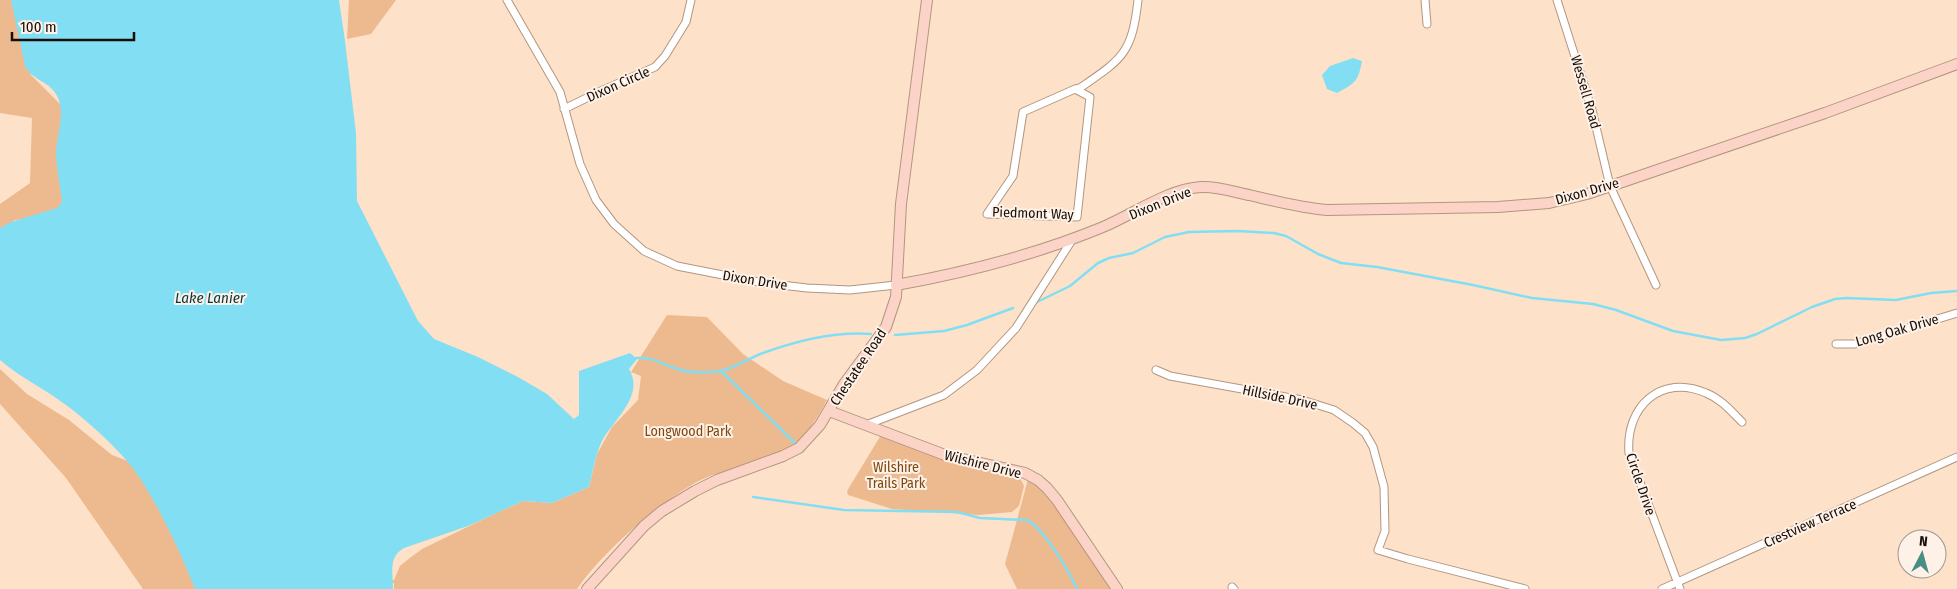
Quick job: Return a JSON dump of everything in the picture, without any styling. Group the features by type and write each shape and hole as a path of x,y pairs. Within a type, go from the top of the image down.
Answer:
{"street":[{"name":"Dixon Drive","path":"507,0 560,92 580,164 601,209 614,224 644,251 658,259 696,271 733,276 764,283 850,290 896,285 960,273 1020,258 1103,227 1188,188 1224,189 1304,208 1357,210 1512,206 1548,203 1588,194 1825,113 1957,64"},
{"name":"Dixon Circle","path":"564,109 655,68 665,56 686,22 691,0"},
{"name":"Chestatee Road","path":"591,586 644,526 662,511 694,491 717,480 784,456 799,448 813,434 844,384 886,327 896,297 901,204 927,0"},
{"name":"Piedmont Way","path":"1075,89 1090,97 1077,217 987,214 1013,176 1023,112 1075,89 1080,88 1114,64 1125,52 1132,34 1138,0"},
{"path":"1425,0 1427,24"},
{"name":"Wessell Road","path":"1557,0 1592,110 1610,186 1656,285"},
{"path":"866,425 944,394 977,370 1016,328 1073,238"},
{"name":"Long Oak Drive","path":"1836,344 1855,344 1957,313"},
{"name":"Hillside Drive","path":"1156,370 1170,376 1302,400 1334,410 1364,433 1373,447 1384,487 1385,531 1378,550 1408,560 1525,589"},
{"name":"Circle Drive","path":"1679,586 1629,452 1628,440 1633,422 1639,408 1647,399 1658,392 1674,387 1689,388 1706,393 1723,402 1742,422"},
{"name":"Wilshire Drive","path":"829,411 945,455 966,461 1011,469 1038,480 1057,500 1117,589"},
{"name":"Crestview Terrace","path":"1662,589 1679,586 1957,457"}],"green space":[{"path":"0,0 32,0 31,75 61,105 69,215 15,220 0,232 0,204 30,183 32,118 0,113"},
{"path":"349,0 396,0 371,34 347,39"},
{"name":"Longwood Park","path":"667,315 707,317 743,354 783,381 827,400 806,432 789,448 778,454 705,478 678,494 630,531 601,560 577,589 394,589 394,583 370,582 361,589 369,580 394,580 400,566 422,549 523,501 552,503 589,487 597,454 612,427 638,400 641,376 631,372"},
{"path":"0,369 27,394 69,420 112,455 154,471 201,589 143,589 66,478 0,404"},
{"name":"Wilshire Trails Park","path":"881,435 952,462 1013,473 1020,478 1024,486 1019,506 1012,512 979,515 892,509 848,495 847,491"},
{"path":"1030,472 1119,589 1017,589 1005,564"}],"water":[{"name":"Lake Lanier","path":"11,0 339,0 356,133 357,201 418,321 434,339 478,357 547,394 574,419 579,415 579,371 630,353 637,359 629,369 633,379 631,398 602,441 589,487 552,503 523,501 468,526 404,548 393,561 393,589 195,589 162,516 137,474 123,456 75,411 0,360 0,228 11,222 57,208 62,202 56,155 61,108 53,90 28,71 25,66"},
{"path":"1353,58 1362,61 1355,81 1337,93 1327,89 1322,75 1330,66"}],"waterway":[{"path":"1037,302 1070,286 1098,263 1109,258 1133,253 1165,237 1189,232 1238,231 1274,233 1286,236 1318,254 1341,263 1377,267 1532,298 1593,304 1616,310 1673,331 1721,340 1745,338 1757,334 1812,307 1835,299 1896,300 1931,293 1957,291"},
{"path":"895,335 944,331 967,325 1013,308"},
{"path":"636,358 652,359 686,371 716,372 732,368 763,353 802,341 844,334 871,334"},
{"path":"721,371 797,445"},
{"path":"753,497 844,510 957,512 980,518 1026,520 1040,531 1047,540 1062,561 1077,589"}]}
